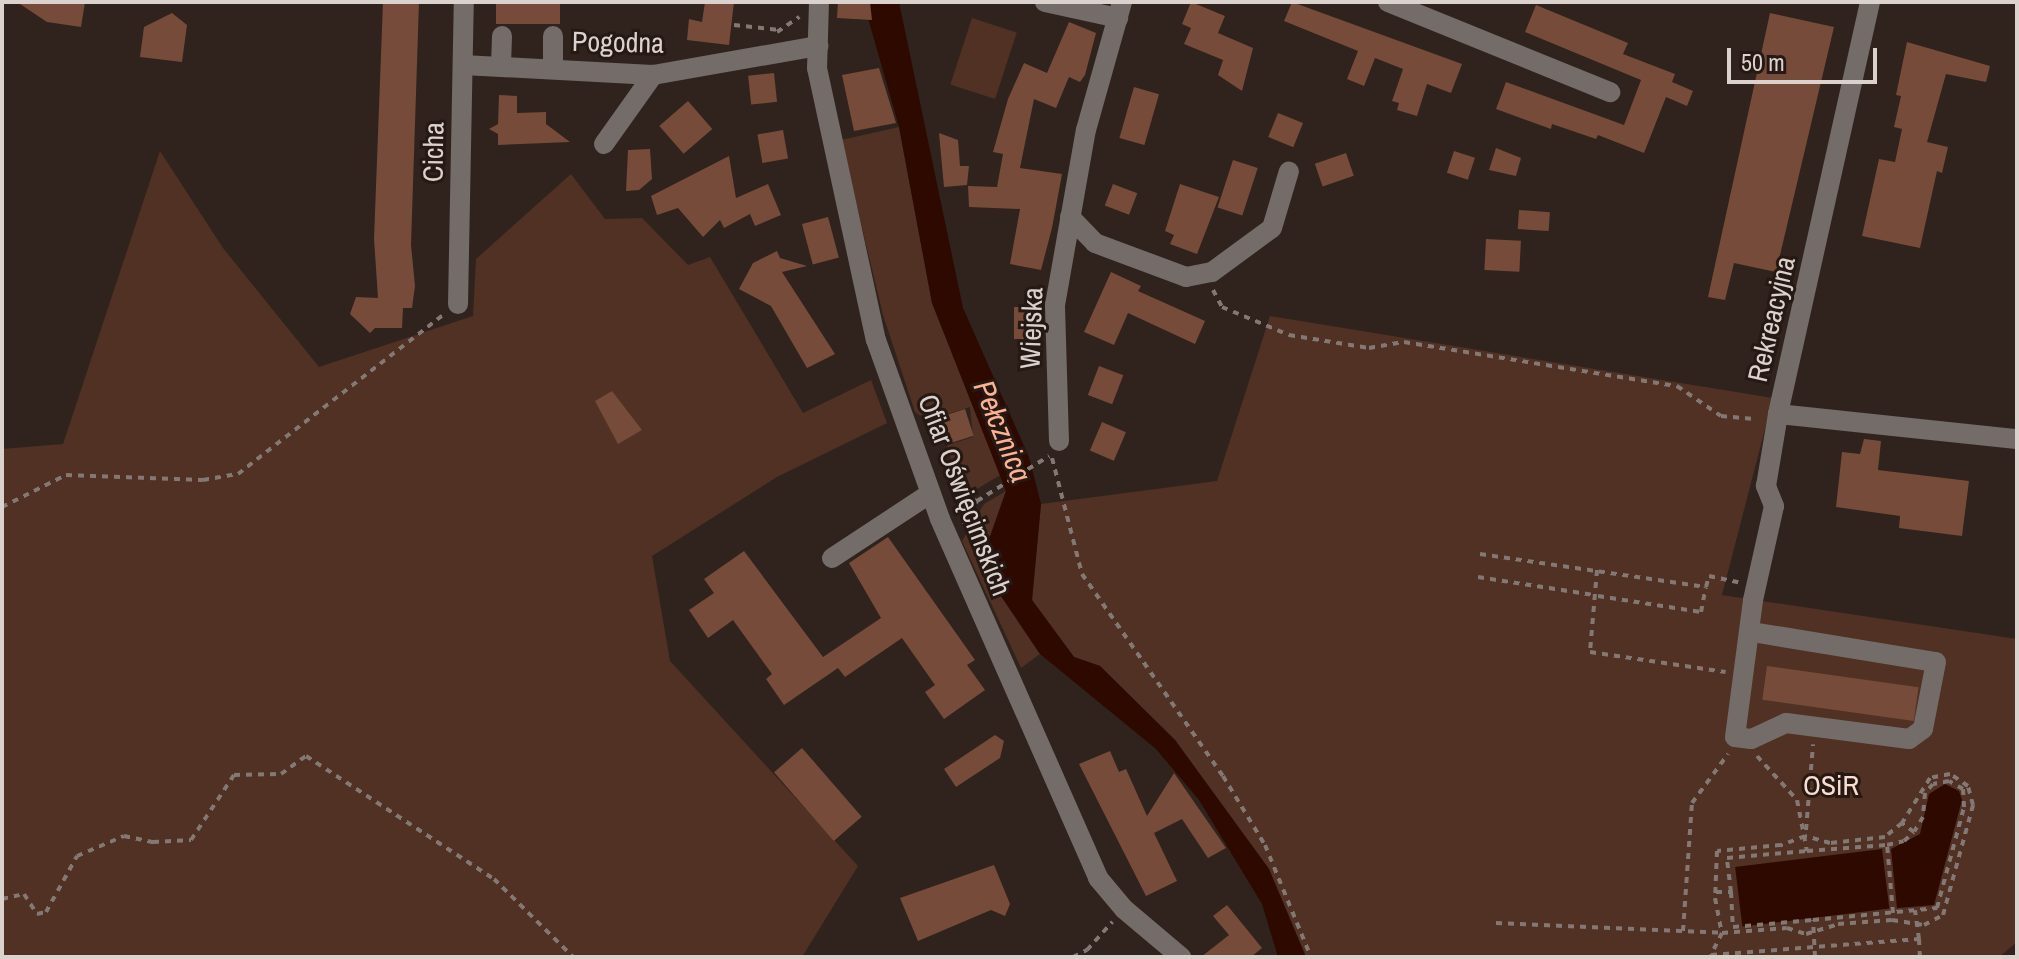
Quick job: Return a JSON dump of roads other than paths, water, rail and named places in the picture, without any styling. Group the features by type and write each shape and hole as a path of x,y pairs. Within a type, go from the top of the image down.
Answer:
{"street":[{"name":"Cicha","path":"458,304 464,2"},
{"path":"1045,2 1120,10"},
{"path":"1388,2 1610,92"},
{"name":"Rekreacyjna","path":"1870,2 1778,414 2017,439"},
{"name":"Ofiar Oświęcimskich","path":"812,8 830,140 876,340 931,493 1098,878 1124,909 1181,957"},
{"name":"Wiejska","path":"1052,451 1055,305 1086,130 1120,10"},
{"path":"501,65 502,36"},
{"path":"553,36 553,68"},
{"name":"Pogodna","path":"463,65 653,75 818,46"},
{"path":"604,144 653,75"},
{"path":"1070,217 1095,243 1186,277 1205,273 1272,228 1289,171"},
{"path":"1752,632 1936,662 1923,729 1909,739 1786,723 1743,738 1744,675 1752,632 1753,600 1774,506 1766,486 1778,414"},
{"path":"832,558 931,493"}],"water":[{"name":"Pełcznica","path":"869,2 899,2 963,308 1029,457 1041,504 1032,600 1074,657 1100,666 1175,740 1269,869 1306,957 1278,957 1262,904 1199,800 1156,749 1040,654 980,565 1006,491 932,303 899,127 868,18"},
{"path":"1945,784 1959,791 1962,800 1934,905 1897,908 1891,849 1920,834 1929,794"},
{"path":"1882,849 1889,909 1742,927 1735,867"}],"park label":[{"name":"OSiR","path":"1831,785"}]}
